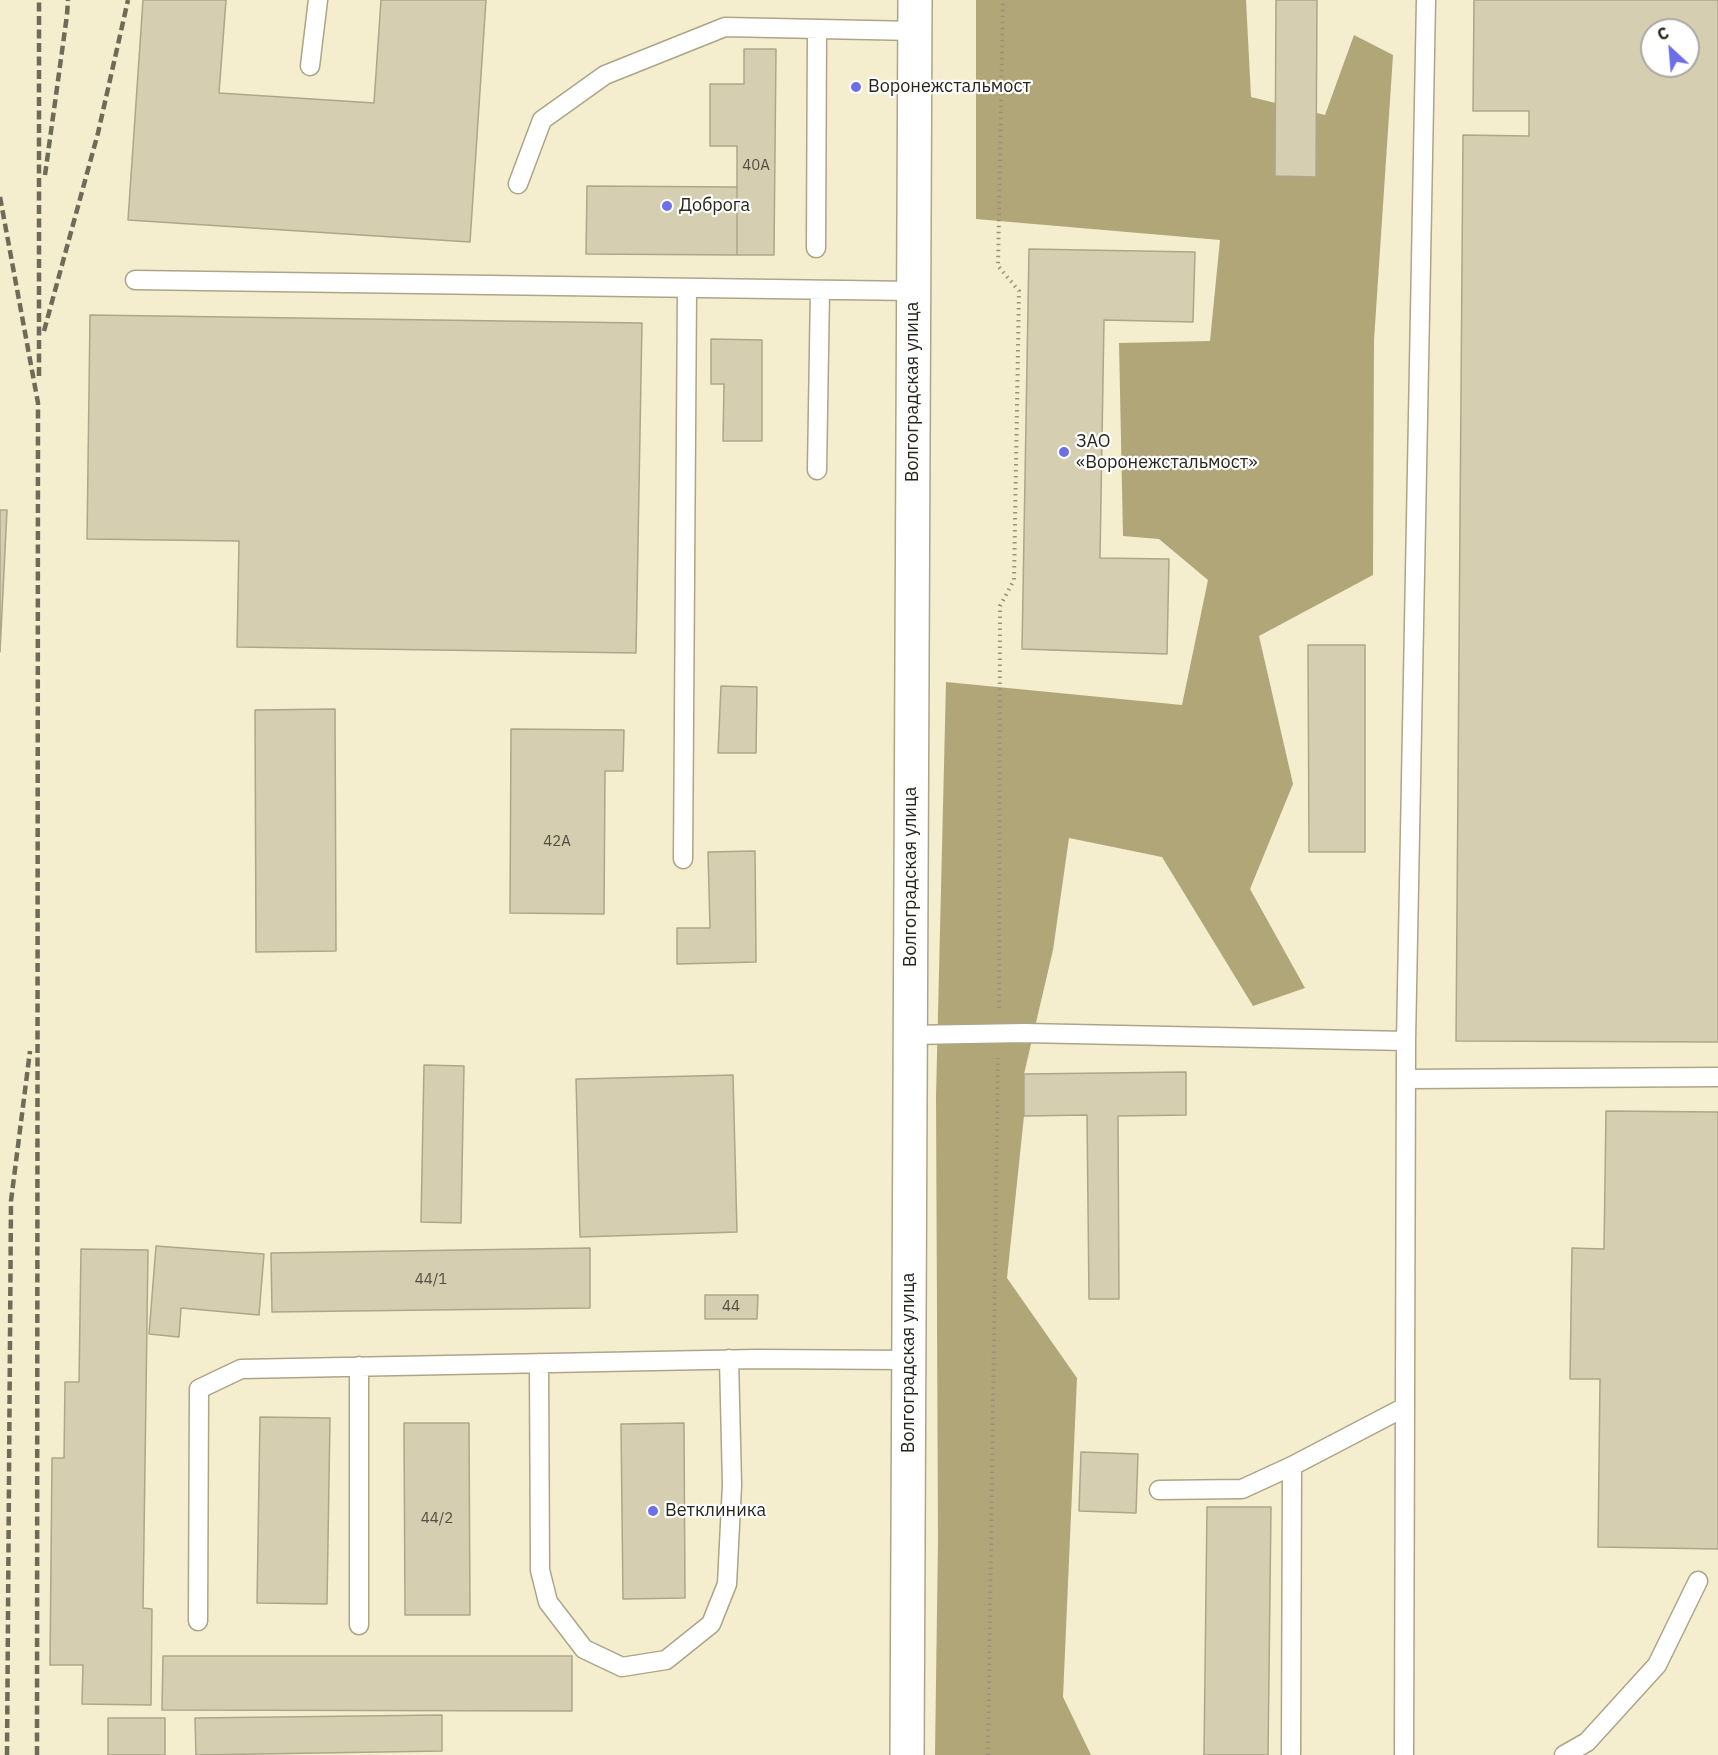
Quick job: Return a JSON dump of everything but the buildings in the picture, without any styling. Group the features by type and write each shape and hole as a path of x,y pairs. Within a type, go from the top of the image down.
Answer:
{"main road":[{"name":"Волгоградская улица","path":"907,1755 915,15"}],"lane":[{"path":"310,66 318,0"},
{"path":"1404,1755 1406,1041 1426,0"},
{"path":"518,184 543,120 605,75 725,27 817,29 915,15"},
{"path":"816,248 817,29"},
{"path":"135,280 914,291"},
{"path":"683,859 687,289"},
{"path":"817,470 820,290"},
{"path":"910,1035 998,1034 1406,1041"},
{"path":"1406,1079 1718,1077"},
{"path":"198,1621 199,1389 241,1369 729,1359 909,1360"},
{"path":"539,1363 540,1570 548,1602 584,1649 622,1667 666,1660 711,1624 727,1584 732,1485 729,1359"},
{"path":"359,1366 359,1625"},
{"path":"1159,1490 1242,1489 1292,1466 1405,1407"},
{"path":"1291,1755 1292,1466"},
{"path":"1564,1755 1587,1742 1657,1665 1698,1581"}],"path":[{"path":"988,1755 998,1034 1000,606 1014,580 1019,291 998,266 1003,0"}],"shaded area":[{"path":"976,0 1246,0 1251,97 1325,115 1354,35 1393,55 1374,340 1373,575 1259,636 1293,784 1250,889 1305,988 1253,1006 1162,857 1069,838 1053,950 1024,1074 1024,1116 1007,1278 1077,1378 1063,1697 1091,1755 935,1755 938,1539 936,1096 946,682 1182,705 1208,580 1159,539 1123,536 1119,343 1210,341 1220,240 976,219"}],"railway":[{"path":"39,0 39,376"},
{"path":"45,175 68,0"},
{"path":"44,331 98,133 128,0"},
{"path":"0,197 38,403 37,1755"},
{"path":"7,1755 11,1201 30,1051"}],"place":[{"name":"Воронежстальмост","path":"856,87"},
{"name":"Доброга","path":"667,206"},
{"name":"ЗАО «Воронежстальмост»","path":"1064,452"},
{"name":"Ветклиника","path":"653,1511"}]}
